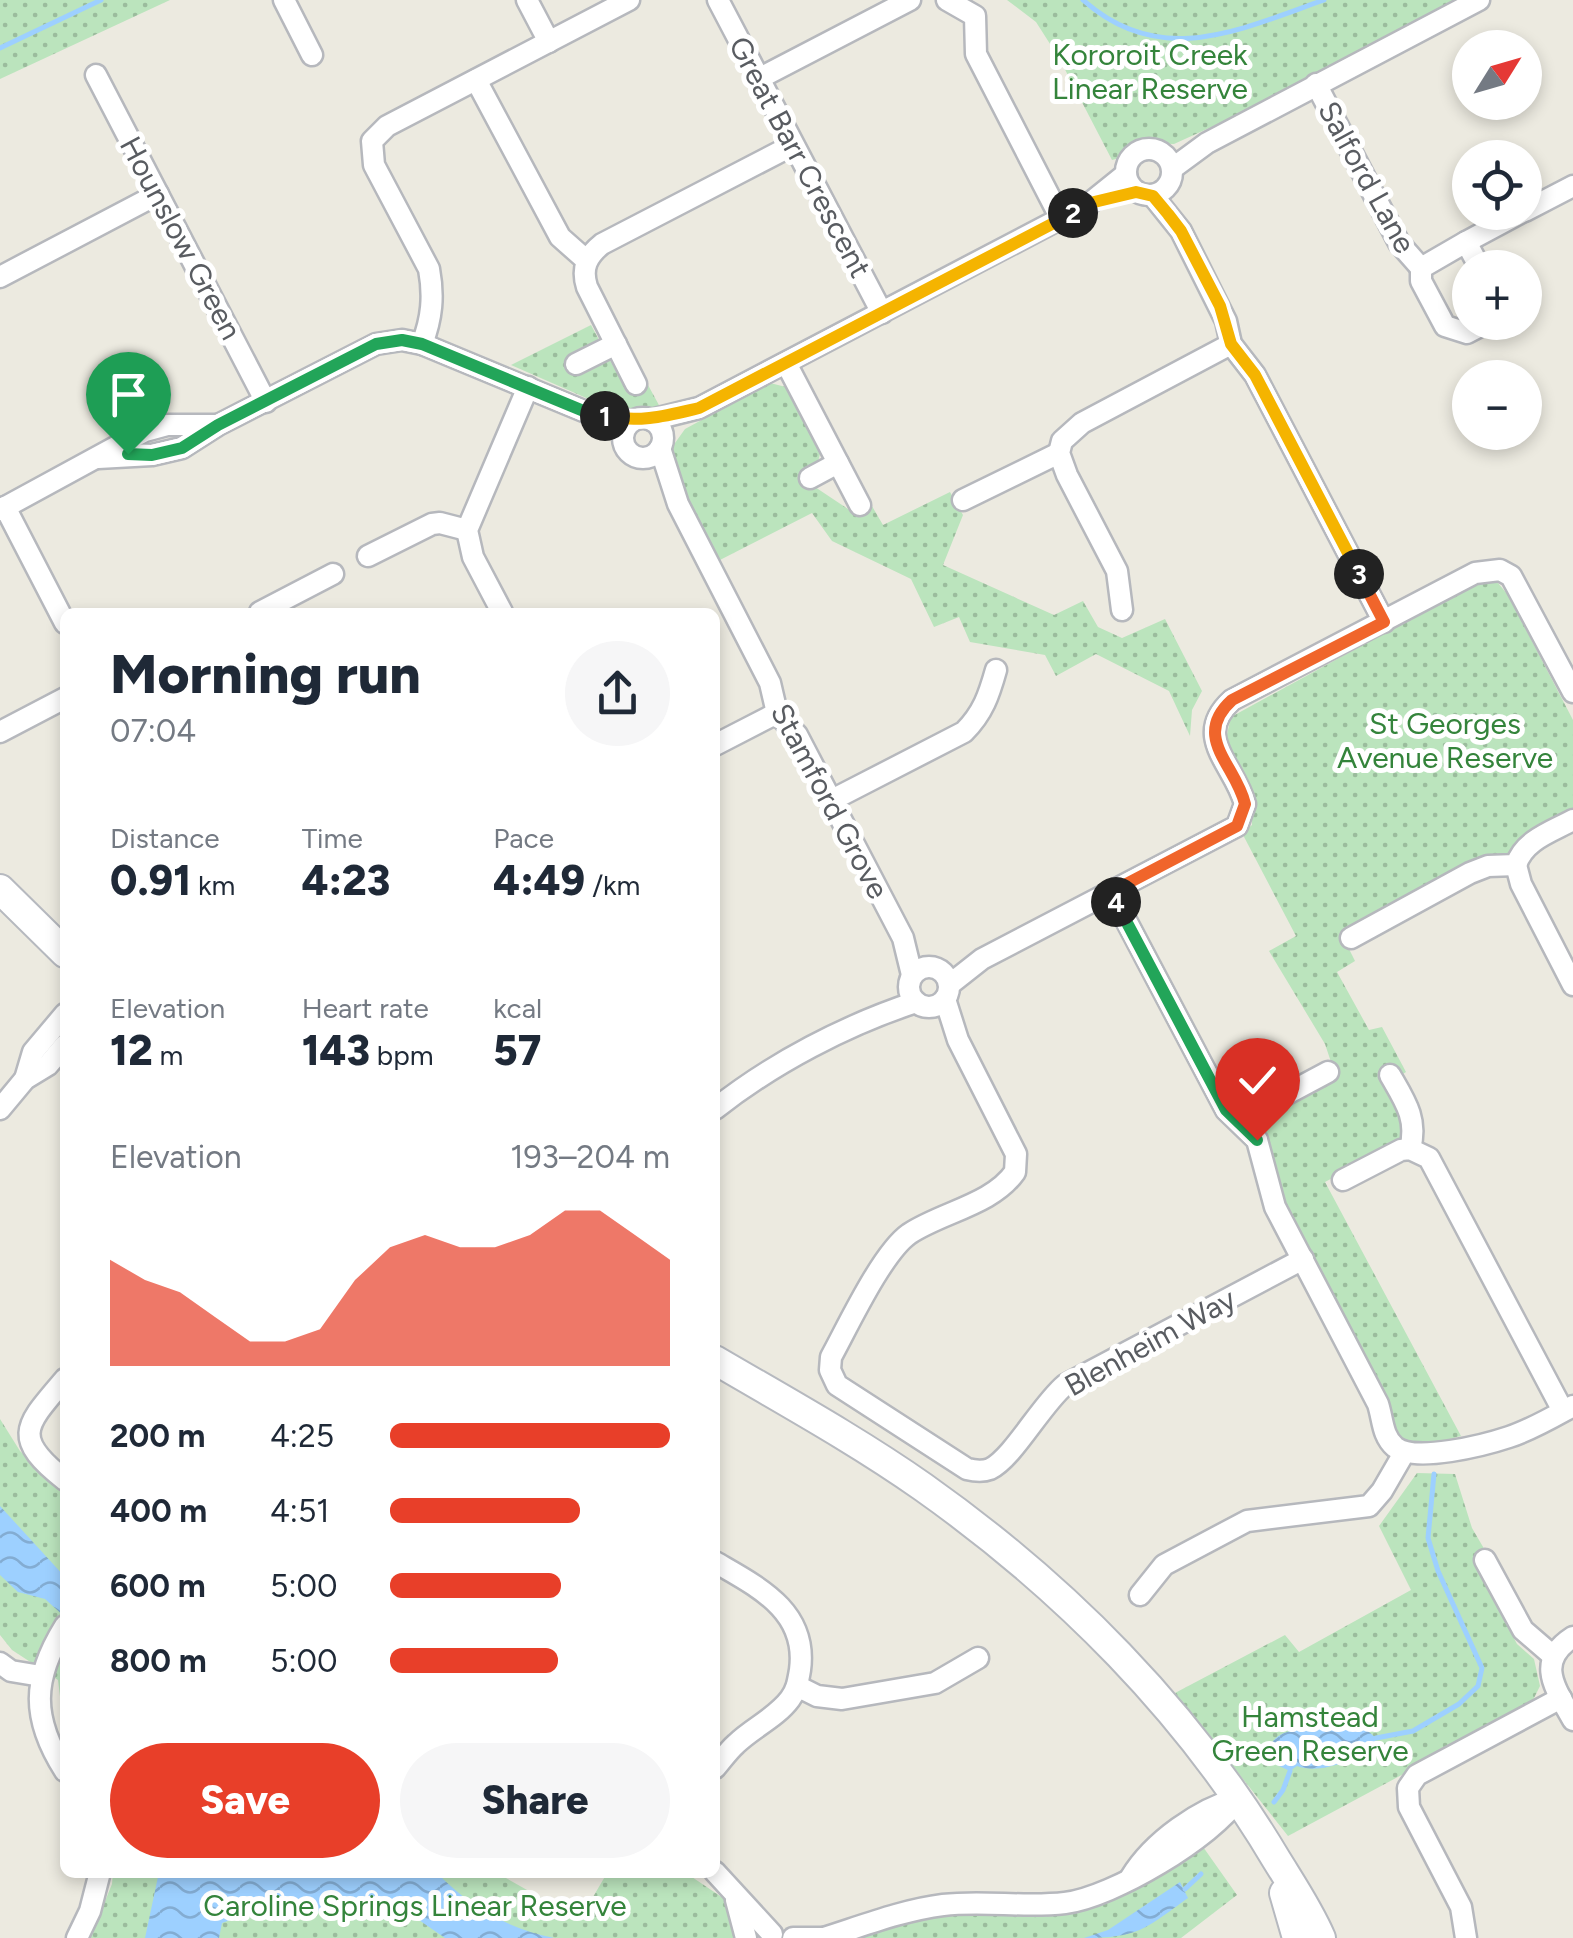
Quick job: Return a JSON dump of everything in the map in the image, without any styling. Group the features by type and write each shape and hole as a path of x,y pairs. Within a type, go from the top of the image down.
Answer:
{"street":[{"path":"284,0 312,55"},
{"path":"527,0 548,42"},
{"path":"422,344 431,320 433,288 429,269 374,165 372,141 388,126 629,0"},
{"name":"Great Barr Crescent","path":"718,0 882,313"},
{"path":"758,79 910,0"},
{"path":"947,0 975,16 976,54 1060,219"},
{"path":"623,441 625,430 642,421 699,408 1090,203 1154,178 1207,143 1480,0"},
{"name":"Hounslow Green","path":"96,76 266,402"},
{"path":"476,80 560,238 586,260"},
{"name":"Salford Lane","path":"1316,84 1399,243 1421,268 1421,281 1445,326 1452,328"},
{"path":"636,384 586,287 586,260 602,244 793,145"},
{"path":"1154,178 1226,321 1231,344 1255,375 1384,622"},
{"path":"1542,202 1573,186"},
{"path":"0,276 158,194"},
{"path":"1421,268 1489,230"},
{"path":"1466,242 1470,250"},
{"path":"60,613 2,508 98,458 170,452 376,344 402,340 422,344 586,412 642,421 659,428 654,448"},
{"path":"576,364 616,344"},
{"path":"1122,610 1118,571 1066,475 1059,453 1062,441 1082,423 1231,344"},
{"path":"786,364 860,505"},
{"path":"500,608 473,557 468,530 471,515 528,387"},
{"path":"586,412 623,441 629,453 654,448 699,408"},
{"name":"Stamford Grove","path":"654,448 678,504 770,683 777,713 797,735 929,987"},
{"path":"964,500 1059,453"},
{"path":"810,478 838,462"},
{"path":"368,556 432,524 468,530"},
{"path":"720,1105 748,1083 1227,832 1242,818 1245,804 1215,742 1214,724 1220,710 1232,700 1476,573 1500,570 1511,576 1564,655 1573,692"},
{"path":"288,606 334,574"},
{"path":"830,802 964,732 986,704 996,670"},
{"path":"0,732 60,701"},
{"path":"720,742 777,713"},
{"path":"1573,820 1536,840 1519,855 1516,865 1521,884 1573,985"},
{"path":"1351,938 1470,873 1488,866 1516,865"},
{"path":"0,888 60,947"},
{"path":"1111,892 1226,1110 1257,1140 1264,1156 1268,1190 1378,1404 1387,1438 1404,1453 1462,1448 1509,1437 1568,1408 1429,1158 1410,1149 1342,1180"},
{"name":"Blenheim Way","path":"929,987 1016,1154 1015,1172 995,1190 907,1235 887,1260 829,1363 838,1385 966,1469 986,1470 1004,1459 1048,1399 1065,1386 1303,1259"},
{"path":"25,1078 33,1052 60,1020"},
{"path":"0,1109 25,1078 48,1064 60,1051"},
{"path":"1244,1126 1270,1103 1328,1072"},
{"path":"1390,1074 1412,1113 1410,1149"},
{"path":"720,1363 923,1487 1007,1551 1127,1663 1239,1798 1321,1938"},
{"path":"60,1386 30,1419 29,1438 35,1452 60,1475"},
{"path":"1140,1595 1164,1564 1247,1520 1369,1506 1404,1453"},
{"path":"1485,1560 1522,1630 1552,1655"},
{"path":"720,1565 772,1596 786,1610 801,1658 797,1686 778,1712 736,1744 720,1762"},
{"path":"60,1634 41,1676 38,1698 42,1726 60,1761"},
{"path":"1573,1637 1552,1655 1551,1675 1573,1720"},
{"path":"797,1686 816,1696 842,1699 935,1683 978,1658"},
{"path":"0,1664 41,1676"},
{"path":"1466,1938 1461,1907 1410,1807 1408,1788 1418,1774 1562,1698"},
{"path":"793,1938 825,1938 938,1905 1077,1901 1159,1865 1219,1822 1239,1798"},
{"path":"1270,1849 1297,1938"},
{"path":"77,1938 90,1911 98,1878"},
{"path":"720,1878 763,1937"}],"green space":[{"path":"0,0 170,0 0,79"},
{"name":"Kororoit Creek Linear Reserve","path":"1007,0 1458,0 1253,108 1174,144 1137,143 1123,157 1112,160 1036,22"},
{"path":"591,325 625,388 648,385 660,407 616,411 511,365"},
{"path":"770,383 790,388 821,450 818,462 804,471 812,485 851,511 869,501 883,525 950,492 963,515 943,565 1054,615 1083,601 1098,627 1122,638 1165,619 1202,691 1192,710 1190,736 1169,691 1096,654 1056,676 1045,655 970,642 959,617 934,627 911,579 832,541 812,513 718,561 674,469 670,450 685,429"},
{"name":"St Georges Avenue Reserve","path":"1482,580 1498,583 1508,595 1573,720 1573,812 1518,841 1505,857 1470,861 1341,933 1355,961 1337,972 1369,1030 1382,1027 1406,1072 1384,1086 1401,1121 1400,1142 1325,1182 1461,1436 1418,1444 1395,1434 1279,1196 1275,1165 1263,1132 1265,1118 1336,1077 1325,1044 1269,951 1296,936 1242,833 1252,825 1252,798 1225,743 1231,717"},
{"path":"0,1419 20,1451 60,1489 60,1696 58,1680 12,1650 0,1635"},
{"name":"Hamstead Green Reserve","path":"1417,1473 1455,1474 1472,1528 1486,1552 1473,1561 1517,1644 1534,1659 1540,1686 1530,1706 1288,1836 1175,1693 1285,1635 1299,1652 1411,1590 1379,1526"},
{"path":"1201,1844 1237,1895 1181,1938 853,1938 952,1913 1082,1910 1106,1902"},
{"name":"Caroline Springs Linear Reserve","path":"112,1878 506,1878 568,1913 586,1909 604,1878 693,1878 729,1902 738,1938 90,1938"}],"water":[{"path":"0,1506 60,1572 60,1612 45,1599 18,1592 0,1575"},
{"path":"1359,1721 1368,1725 1376,1738 1373,1748 1336,1765 1316,1769 1297,1766 1290,1771 1277,1765 1268,1749 1281,1735 1309,1724"},
{"path":"158,1878 442,1878 490,1914 521,1929 554,1938 445,1938 403,1909 250,1913 222,1923 219,1938 145,1938"},
{"path":"1180,1882 1188,1898 1140,1930 1084,1938 1108,1930"}],"waterway":[{"path":"0,48 101,0"},
{"path":"1083,0 1112,21 1141,33 1171,38 1231,31 1324,0"},
{"path":"1376,1738 1413,1731 1459,1704 1478,1686 1482,1668 1438,1571 1428,1538 1434,1474"},
{"path":"1274,1802 1290,1771"},
{"path":"1185,1889 1201,1874"}],"route":[{"path":"128,454 152,455 182,448 218,425 387,341 422,344 586,412 632,421 699,408 1090,203 1136,192 1153,196 1181,231 1220,306 1231,344 1248,362 1384,622 1232,700 1220,710 1213,734 1242,793 1242,818 1227,832 1111,892 1226,1110 1257,1140"}]}
